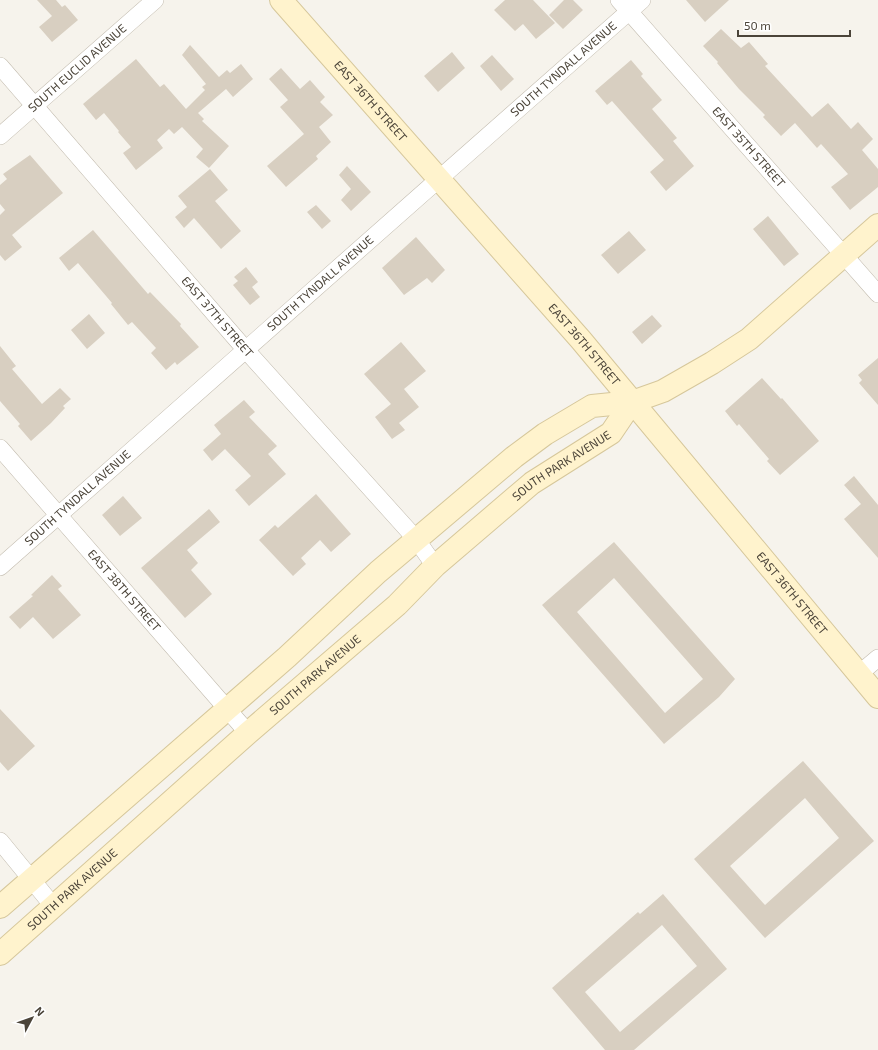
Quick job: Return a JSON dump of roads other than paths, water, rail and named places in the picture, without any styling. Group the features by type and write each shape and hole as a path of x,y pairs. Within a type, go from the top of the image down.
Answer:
{"main road":[{"name":"EAST 36TH STREET","path":"281,0 576,335 878,696"},
{"path":"0,907 228,709 416,539 510,459 545,434 592,406 632,402 663,391 749,339 878,225"},
{"name":"SOUTH PARK AVENUE","path":"0,954 248,733 397,606 435,566 532,482 611,433 632,402"}],"street":[{"name":"SOUTH EUCLID AVENUE","path":"0,136 155,0"},
{"name":"SOUTH TYNDALL AVENUE","path":"0,567 439,179 624,6 642,0"},
{"name":"EAST 35TH STREET","path":"624,6 878,294"},
{"name":"EAST 37TH STREET","path":"0,66 245,349 416,539 435,566"},
{"name":"EAST 38TH STREET","path":"0,448 248,733"},
{"path":"859,674 878,658"},
{"path":"0,841 54,907"}]}
